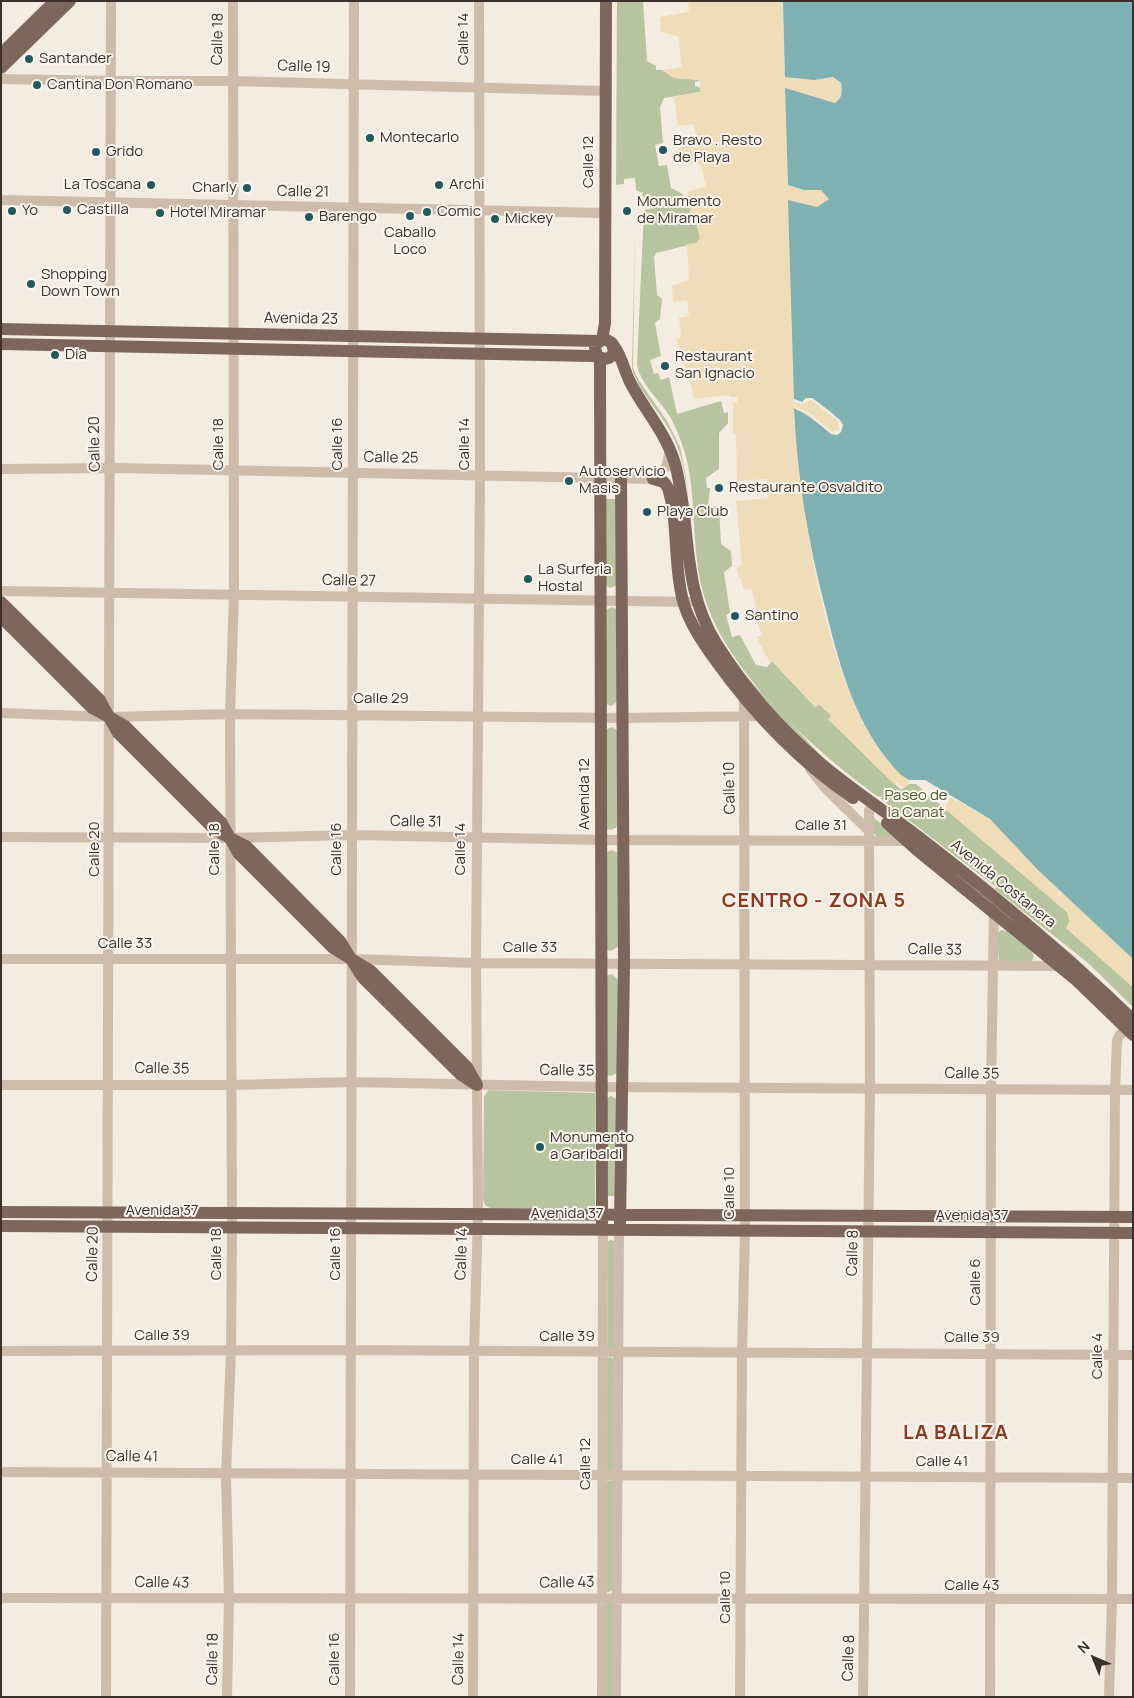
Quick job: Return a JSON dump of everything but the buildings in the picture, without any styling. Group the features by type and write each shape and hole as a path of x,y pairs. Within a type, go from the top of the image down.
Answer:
{"main road":[{"path":"1,54 55,1"},
{"path":"1,68 70,1"},
{"name":"Calle 12","path":"606,1 605,323 607,342"},
{"name":"Avenida 23","path":"1,329 607,342"},
{"path":"599,357 606,359 611,357 614,352 607,342"},
{"name":"Avenida Costanera","path":"607,342 620,355 630,382 670,449 679,480 689,570 690,602"},
{"name":"Avenida 23","path":"1,344 599,357"},
{"name":"Avenida 12","path":"599,357 602,479 600,1215 603,1230"},
{"path":"619,1231 622,1215 624,964 621,479"},
{"name":"Avenida Costanera","path":"652,479 664,482 670,491 690,602 701,638 748,695 817,760 915,840 994,898 1068,958 1131,1026"},
{"path":"1,602 100,700 118,733 214,829 230,838 238,853 333,948 351,960 363,978 460,1074 477,1085"},
{"path":"1,617 92,708 109,717"},
{"name":"Avenida Costanera","path":"748,695 760,716 796,753 832,784 915,840 994,912 1131,1026"},
{"name":"Avenida 37","path":"1,1212 1133,1217"},
{"name":"Avenida 37","path":"1,1226 1133,1233"}],"street":[{"name":"Calle 20","path":"106,1697 111,1"},
{"name":"Calle 18","path":"227,1697 229,1599 226,1474 232,1352 230,714 234,594 233,1"},
{"name":"Calle 16","path":"350,1697 354,1"},
{"name":"Calle 14","path":"473,1697 474,1352 478,1230 476,715 480,475 479,1"},
{"name":"Calle 19","path":"1,79 111,82 232,80 606,91"},
{"name":"Calle 21","path":"1,200 605,213"},
{"path":"652,479 666,467 670,449"},
{"name":"Calle 25","path":"1,469 111,468 652,479"},
{"name":"Calle 27","path":"1,591 690,602"},
{"name":"Calle 10","path":"740,1697 742,1352 745,1231 743,964 746,841 744,716 748,695"},
{"name":"Calle 29","path":"1,713 109,717 230,714 476,715 602,718 760,716"},
{"path":"796,753 869,836"},
{"name":"Calle 8","path":"863,1697 866,1601 865,1477 870,1087 869,810"},
{"name":"Calle 31","path":"1,838 230,838 352,835 746,841 869,836 915,840"},
{"name":"Calle 6","path":"990,1697 991,1089 994,898"},
{"name":"Calle 33","path":"1,959 231,959 476,963 1059,966"},
{"name":"Calle 4","path":"1109,1697 1112,1599 1115,1090 1117,1041 1131,1026"},
{"name":"Calle 35","path":"1,1084 232,1085 351,1082 600,1087 744,1086 1133,1090"},
{"name":"Calle 12","path":"602,1697 603,1230"},
{"name":"Calle 12","path":"616,1697 619,1231"},
{"name":"Calle 39","path":"1,1351 232,1352 350,1350 1133,1355"},
{"name":"Calle 41","path":"1,1472 108,1471 226,1474 350,1473 1133,1478"},
{"name":"Calle 43","path":"1,1598 107,1597 350,1600 617,1598 742,1601 1133,1600"}],"green space":[{"path":"617,1 643,1 647,61 656,66 656,70 662,70 674,78 701,80 695,82 695,86 701,88 700,92 664,98 660,107 663,143 655,145 659,166 667,165 671,188 683,194 683,199 647,205 647,200 642,195 643,193 636,190 635,178 624,179 624,184 616,185"},
{"name":"Paseo de la Canat","path":"689,201 692,222 697,225 700,238 697,243 656,253 654,257 657,295 662,299 660,319 655,323 661,356 650,360 654,374 658,373 661,380 669,377 677,414 721,401 724,413 728,412 728,423 719,433 719,469 706,478 707,488 710,488 708,506 719,506 721,544 731,551 732,566 724,572 730,613 726,615 732,637 740,635 756,665 767,667 772,661 815,707 819,704 832,716 829,720 901,790 909,784 916,784 1067,912 1070,921 1066,928 1133,987 1133,1007 1088,963 995,889 996,887 881,799 882,797 877,796 825,755 773,704 749,677 728,648 712,618 702,588 696,554 689,469 683,448 671,419 645,384 637,364 644,210"},
{"path":"635,229 633,368 638,379 667,421 680,447 686,477 694,566 705,610 721,642 745,675 827,762 911,825 1074,956 1133,1014 1023,916 825,763 760,697 718,640 700,602 695,581 685,475 680,454 670,430 642,390 632,369"},
{"path":"604,499 618,499 618,585 610,588 606,586"},
{"path":"612,607 616,609 617,702 611,706 606,704 606,610"},
{"path":"612,727 618,731 617,827 611,830 607,829 605,730"},
{"path":"874,818 899,837 876,836 873,832"},
{"path":"612,850 618,853 619,946 611,951 607,950 607,852"},
{"path":"1001,930 1006,931 1032,952 1034,957 1031,962 999,961 997,934"},
{"path":"612,974 618,980 617,1073 611,1076 607,1075 606,976"},
{"path":"488,1090 595,1093 595,1206 591,1208 490,1208 485,1205 483,1200 484,1097"},
{"path":"611,1096 618,1100 615,1196 607,1196 606,1099"},
{"path":"608,1241 614,1241 615,1347 608,1349"},
{"path":"610,1357 614,1359 613,1470 610,1471 607,1470 607,1359"},
{"path":"613,1481 612,1590 609,1592 606,1591 606,1482"},
{"path":"613,1602 613,1697 605,1697 606,1603"}],"sand":[{"path":"688,1 783,1 785,76 814,80 832,77 841,83 842,92 836,103 785,89 788,185 804,190 821,190 829,199 817,207 788,201 812,398 831,412 843,425 837,435 794,408 797,448 811,552 823,608 839,663 858,712 882,753 909,780 909,784 904,788 897,783 895,785 828,719 832,716 819,704 816,707 772,661 770,662 756,637 762,635 754,611 756,610 752,589 744,590 741,577 739,578 737,568 742,563 736,501 768,498 766,479 737,481 736,434 733,434 733,403 737,402 737,397 730,397 729,395 694,399 689,375 687,375 684,363 682,363 677,340 681,337 679,318 689,316 687,300 673,302 672,286 689,280 687,244 697,243 700,238 697,225 692,222 687,191 706,187 701,165 696,163 683,165 679,147 699,143 693,124 678,126 674,97 700,92 701,80 674,78 662,70 681,67 679,37 661,32 660,17 689,12"},
{"path":"951,797 990,819 1060,890 1059,896 1062,892 1067,895 1133,959 1133,987 1066,928 1070,921 1067,912 944,808"}],"water":[{"path":"783,1 1133,1 1133,959 1037,869 990,819 925,780 909,780 901,775 872,738 852,697 837,653 819,583 801,484 794,408 837,435 843,425 831,412 812,398 802,402 794,399 788,200 817,207 829,199 821,190 804,190 788,185 785,88 835,103 841,96 842,89 841,83 833,77 814,80 785,77"}],"pier":[{"path":"806,398 812,398 840,420 843,425 841,432 837,435 831,434 809,415 794,408 794,406 810,413 832,432 839,430 838,421 811,400 802,404 794,402 794,399 802,402"}],"place":[{"name":"Santander","path":"29,59"},
{"name":"Cantina Don Romano","path":"37,85"},
{"name":"Montecarlo","path":"370,138"},
{"name":"Bravo . Resto de Playa","path":"663,150"},
{"name":"Grido","path":"96,152"},
{"name":"La Toscana","path":"151,185"},
{"name":"Archi","path":"439,185"},
{"name":"Charly","path":"247,188"},
{"name":"Castilla","path":"67,210"},
{"name":"Yo","path":"12,211"},
{"name":"Monumento de Miramar","path":"627,211"},
{"name":"Comic","path":"427,212"},
{"name":"Hotel Miramar","path":"160,213"},
{"name":"Caballo Loco","path":"410,216"},
{"name":"Barengo","path":"309,217"},
{"name":"Mickey","path":"495,219"},
{"name":"Shopping Down Town","path":"31,284"},
{"name":"Dia","path":"55,355"},
{"name":"Restaurant San Ignacio","path":"665,366"},
{"name":"Autoservicio Masis","path":"569,481"},
{"name":"Restaurante Osvaldito","path":"719,488"},
{"name":"Playa Club","path":"647,512"},
{"name":"La Surferia Hostal","path":"528,579"},
{"name":"Santino","path":"735,616"},
{"name":"Monumento a Garibaldi","path":"540,1147"}],"district":[{"name":"CENTRO - ZONA 5","path":"814,901"},
{"name":"LA BALIZA","path":"956,1433"}]}
